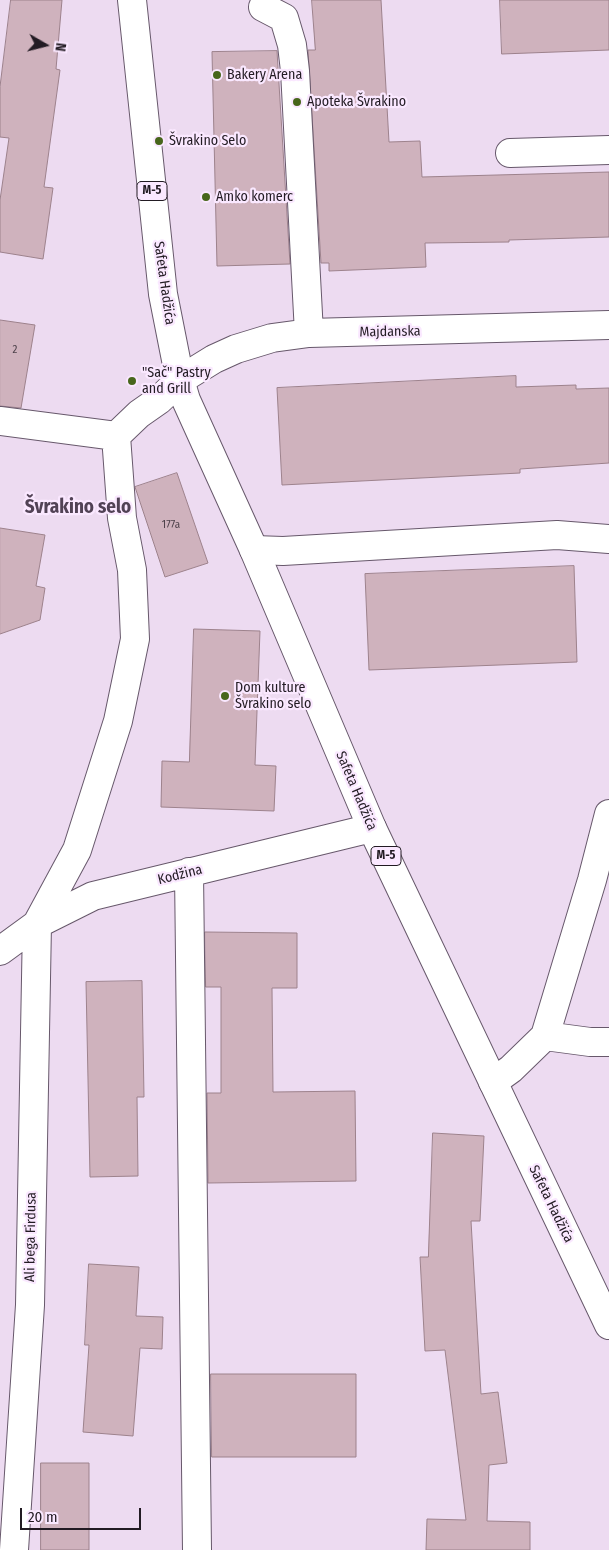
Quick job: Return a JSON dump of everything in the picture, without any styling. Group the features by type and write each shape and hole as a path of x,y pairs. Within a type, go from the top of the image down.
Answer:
{"street":[{"name":"Safeta Hadžića","path":"132,0 163,294 180,380 186,400 254,550 372,828 609,1325"},
{"path":"263,7 284,18 292,45 296,81 309,333"},
{"path":"510,153 609,150"},
{"name":"Majdanska","path":"116,436 180,380 214,359 236,349 272,338 309,333 609,324"},
{"path":"0,421 116,436 122,518 132,570 134,639 118,721 77,850 38,924"},
{"path":"254,550 283,551 557,535 609,539"},
{"path":"493,1082 511,1069 545,1036 592,880 609,814"},
{"name":"Kodžina","path":"0,951 38,924 93,896 372,828"},
{"path":"189,872 197,1550"},
{"name":"Ali bega Firdusa","path":"14,1550 30,1305 38,924"},
{"path":"545,1036 603,1047"}],"building":[{"path":"11,0 62,0 56,69 60,70 44,187 53,188 43,259 0,252 0,200 9,138 0,137 0,87"},
{"path":"312,0 381,0 389,142 420,141 422,177 609,172 609,237 509,240 509,242 425,243 426,267 329,271 329,263 321,263 308,50 315,50"},
{"path":"500,0 609,0 609,50 502,54"},
{"path":"277,51 290,264 217,266 212,52"},
{"path":"0,320 35,325 21,408 0,406"},
{"path":"516,376 516,387 576,385 576,389 609,388 609,463 520,469 520,473 282,485 277,388"},
{"path":"177,473 208,563 165,577 135,487"},
{"path":"0,528 45,535 36,586 45,588 40,620 0,634"},
{"path":"574,566 577,662 369,670 365,574"},
{"name":"Dom kulture Švrakino selo","path":"194,629 260,631 255,765 276,766 274,811 161,807 162,761 189,762"},
{"path":"205,932 297,933 297,988 272,988 273,1092 355,1091 356,1181 208,1183 207,1093 221,1093 221,987 206,987"},
{"path":"142,981 144,1097 137,1097 138,1176 90,1177 86,982"},
{"path":"433,1133 484,1136 480,1221 471,1221 481,1394 498,1392 507,1463 489,1465 487,1521 530,1522 530,1550 426,1550 427,1519 466,1520 445,1350 425,1351 420,1257 428,1257"},
{"path":"89,1264 139,1267 136,1316 163,1317 162,1349 140,1348 133,1436 83,1432 89,1345 85,1345"},
{"path":"211,1374 356,1374 356,1457 212,1457"},
{"path":"41,1463 89,1463 89,1550 41,1550"}],"place":[{"name":"Bakery Arena","path":"217,75"},
{"name":"Apoteka Švrakino","path":"297,102"},
{"name":"Švrakino Selo","path":"159,141"},
{"name":"Amko komerc","path":"206,197"},
{"name":"\"Sač\" Pastry and Grill","path":"132,381"},
{"name":"Dom kulture Švrakino selo","path":"225,696"}],"district":[{"name":"Švrakino selo","path":"78,508"}]}
